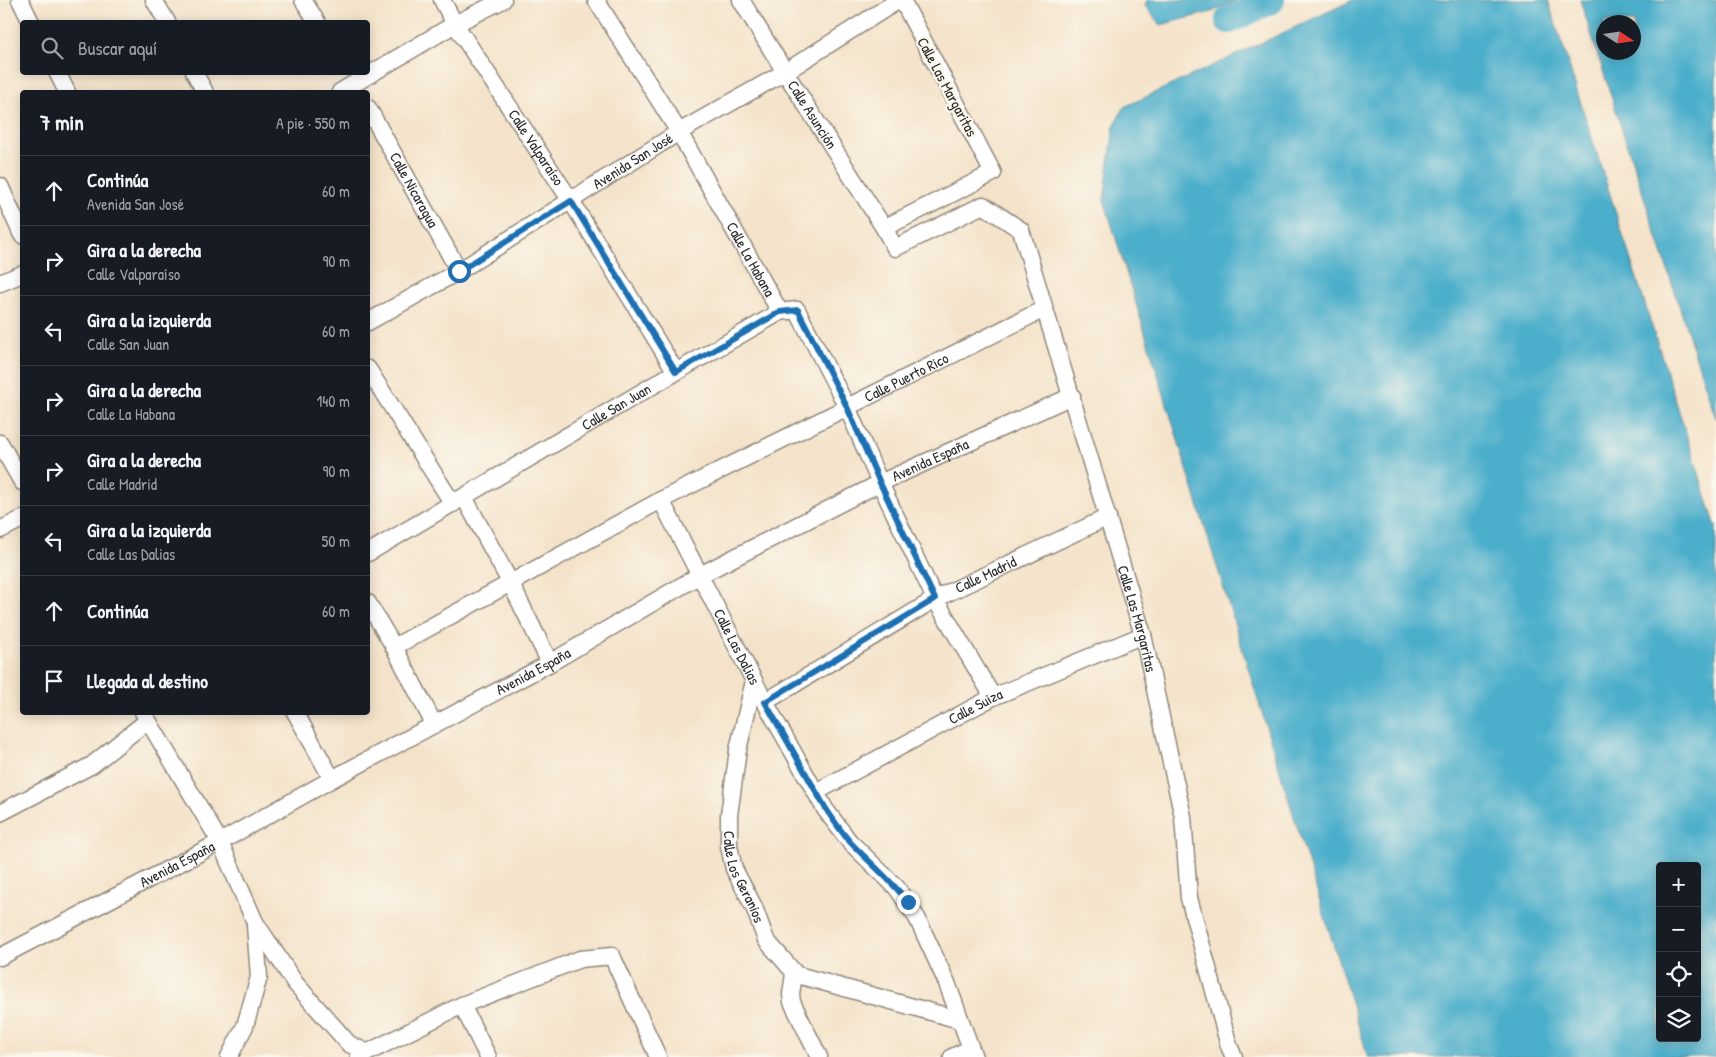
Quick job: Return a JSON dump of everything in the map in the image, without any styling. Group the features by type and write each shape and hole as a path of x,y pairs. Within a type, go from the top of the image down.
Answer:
{"street":[{"path":"20,0 30,20"},
{"path":"154,0 166,20"},
{"path":"303,0 316,20"},
{"name":"Calle Valparaíso","path":"442,0 455,24 571,201 676,372"},
{"path":"370,73 455,24 504,0"},
{"name":"Calle La Habana","path":"596,0 679,132 780,312 798,310 847,407 880,483 935,599 993,697"},
{"name":"Calle Asunción","path":"741,0 895,248 983,205"},
{"name":"Avenida San José","path":"370,321 459,271 679,132 785,72 900,0"},
{"name":"Calle Las Margaritas","path":"884,228 993,174 900,0"},
{"path":"58,75 66,90"},
{"path":"196,75 204,90"},
{"path":"353,83 367,75"},
{"name":"Calle Nicaragua","path":"370,112 459,271"},
{"path":"0,186 20,231"},
{"name":"Calle Las Margaritas","path":"983,205 1021,230 1143,635 1183,817 1189,898 1229,1046 1234,1057"},
{"path":"0,284 20,275"},
{"name":"Calle Puerto Rico","path":"394,647 661,500 1044,309"},
{"name":"Calle San Juan","path":"370,552 780,312"},
{"path":"370,372 459,500 510,582 550,663"},
{"name":"Avenida España","path":"0,957 220,842 332,779 550,663 700,575 880,483 1072,396"},
{"path":"0,443 20,478"},
{"name":"Calle Las Dalias","path":"661,500 765,702 833,820 850,841 884,874 908,902 917,918 948,983 972,1053"},
{"name":"Calle Madrid","path":"765,702 935,599 1108,517"},
{"path":"0,530 20,520"},
{"path":"370,606 394,647 434,724"},
{"name":"Calle Suiza","path":"816,792 993,697 1143,635"},
{"name":"Calle Los Geranios","path":"754,681 738,750 729,815 728,846 734,869 754,908 766,940 794,974"},
{"path":"296,715 332,779"},
{"path":"0,813 92,765 145,717 220,842 255,922 295,983 348,1044 362,1055 462,1005 580,959 612,956 658,1057"},
{"path":"229,1057 245,1026 259,977 255,922"},
{"path":"818,1057 792,1002 791,994 794,974 960,1020"},
{"path":"462,1005 488,1057"},
{"path":"952,1057 972,1053"}],"water":[{"path":"1147,0 1236,0 1212,12 1160,25 1145,6"},
{"path":"1353,0 1548,0 1716,527 1716,1057 1368,1057 1104,200 1114,126 1124,107"},
{"path":"1580,0 1716,0 1716,419 1599,60 1641,60 1641,15 1596,15 1596,49"}],"waterway":[{"path":"1229,20 1271,0"}],"route":[{"path":"459,271 571,201 676,372 780,312 798,310 847,407 880,483 935,599 765,702 837,826 866,858 884,874 908,902"}]}
